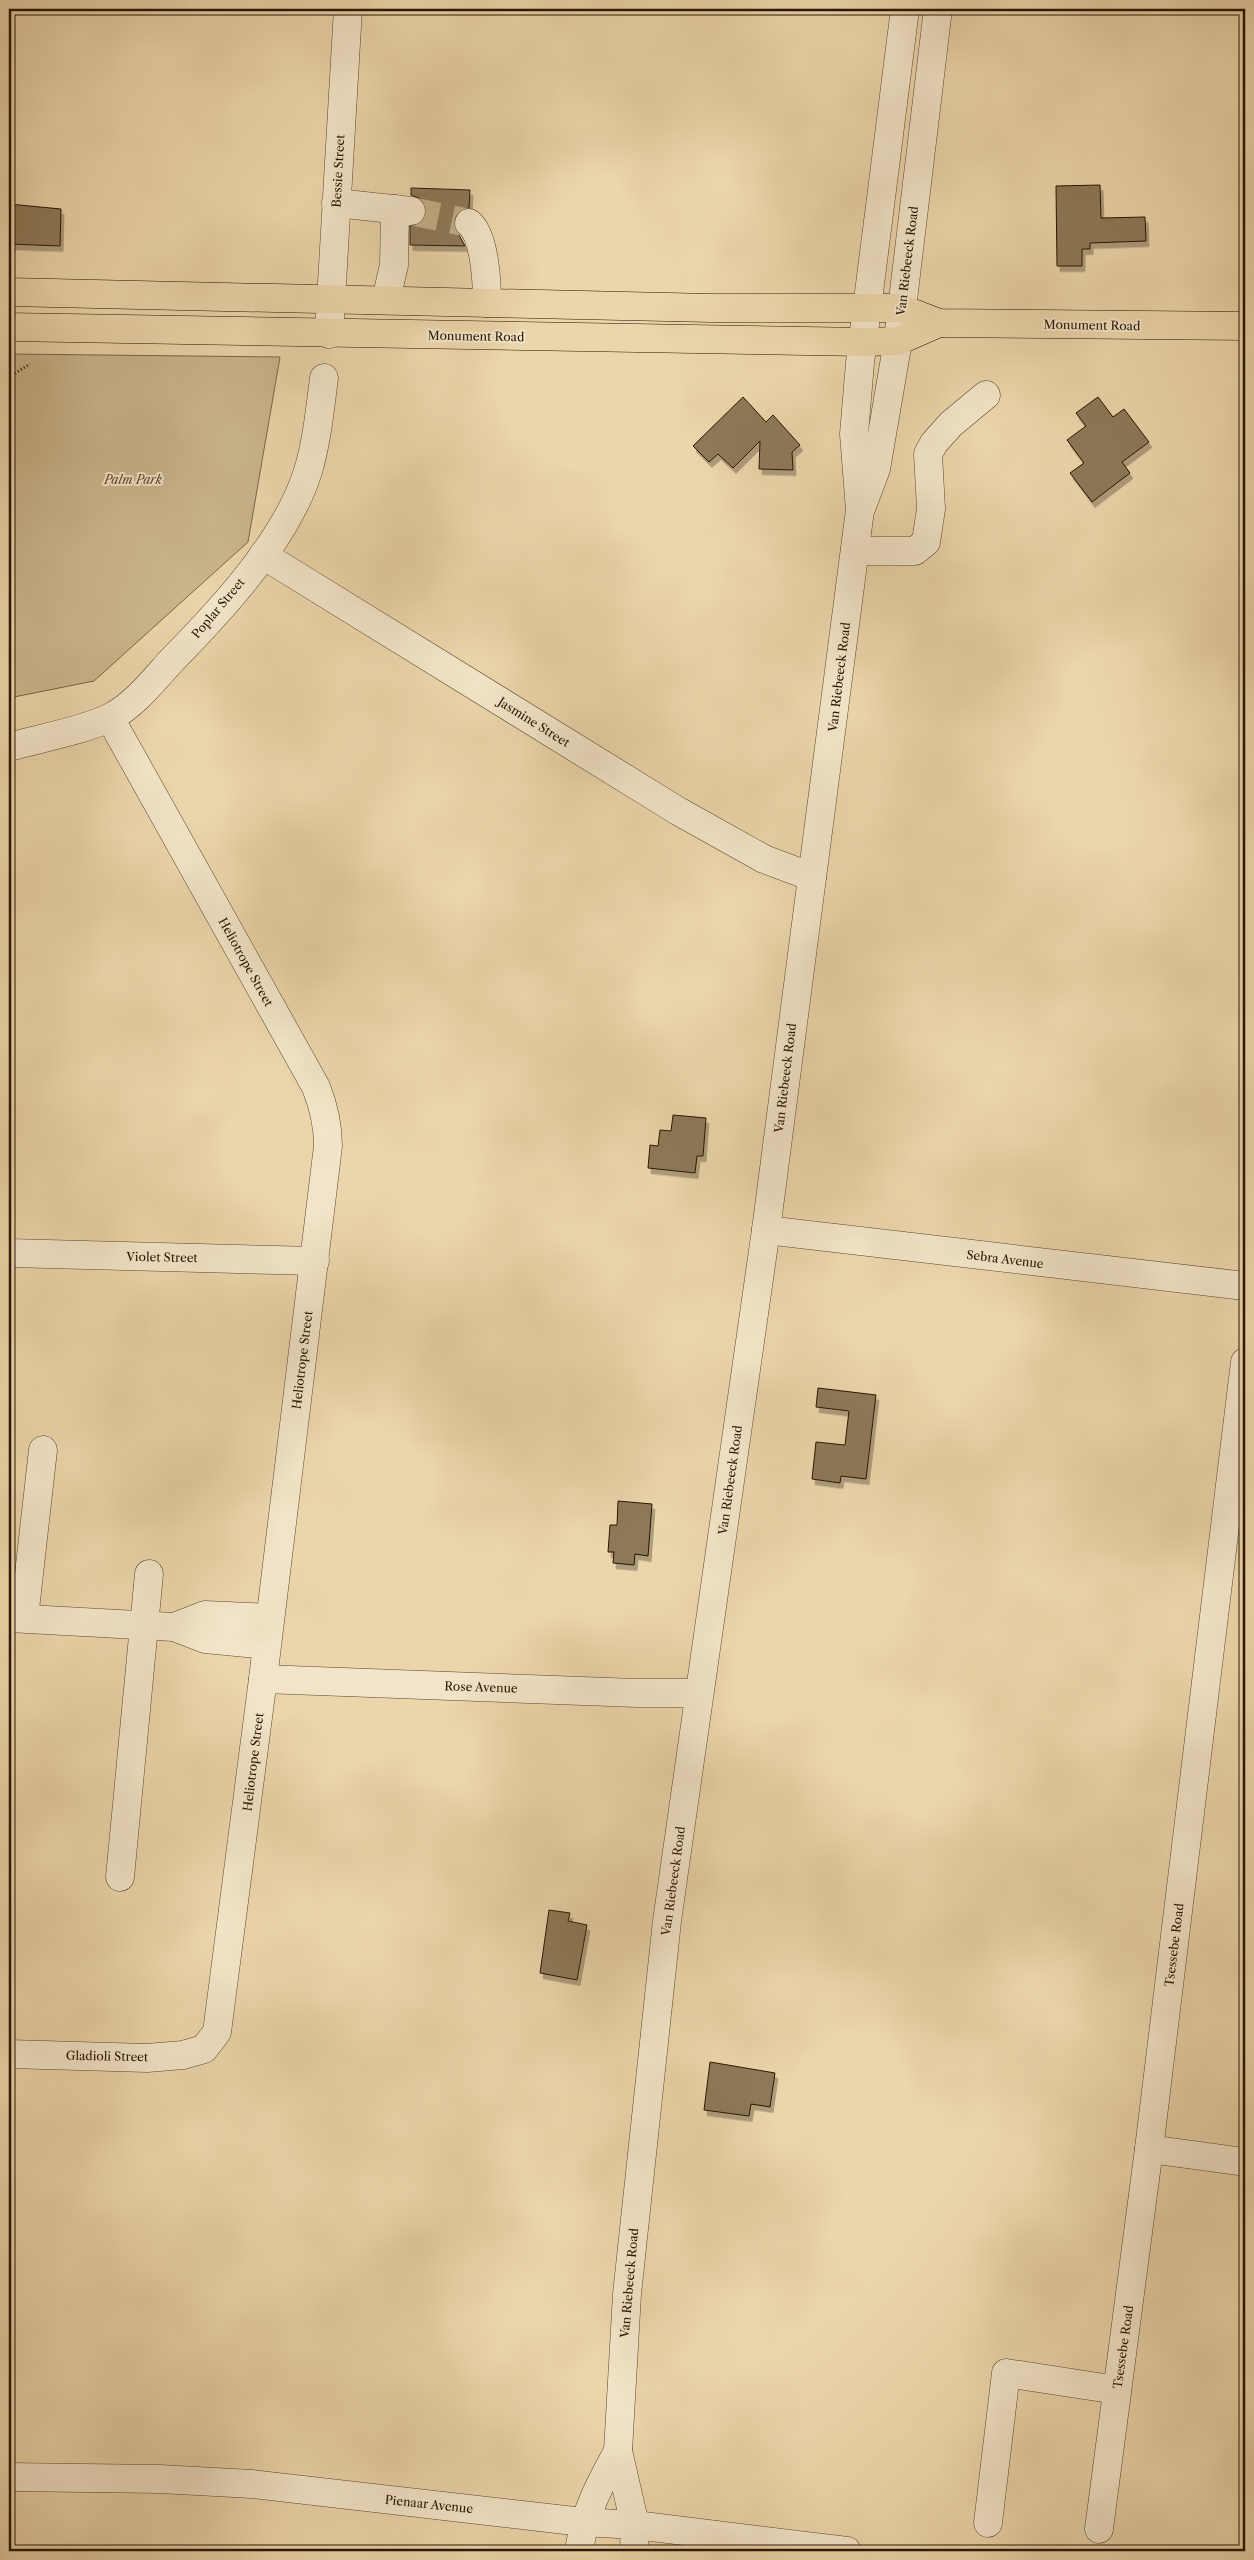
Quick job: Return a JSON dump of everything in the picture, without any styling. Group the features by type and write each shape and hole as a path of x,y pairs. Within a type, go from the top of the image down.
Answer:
{"main road":[{"name":"Monument Road","path":"9,292 711,308 900,308 939,323 1245,326"},
{"name":"Monument Road","path":"9,327 864,342 898,341 939,323"}],"street":[{"name":"Bessie Street","path":"329,334 348,9"},
{"name":"Van Riebeeck Road","path":"634,2538 618,2451 627,2294 667,1921 766,1230 860,510 854,434 905,9"},
{"name":"Van Riebeeck Road","path":"860,510 876,469 898,341 900,308 938,9"},
{"path":"336,204 403,210 386,300"},
{"path":"469,223 476,231 478,239 484,267 487,303"},
{"name":"Poplar Street","path":"9,747 110,718 135,699 210,622 263,555 290,513 307,473 314,447 324,378"},
{"path":"855,551 915,551 926,542 931,509 928,454 934,443 951,424 986,395"},
{"name":"Jasmine Street","path":"263,555 678,811 764,859 812,877"},
{"name":"Heliotrope Street","path":"110,718 316,1086 324,1107 328,1129 328,1146 315,1261 220,2020 217,2032 204,2049"},
{"name":"Sebra Avenue","path":"766,1230 1245,1286"},
{"name":"Violet Street","path":"9,1253 315,1261"},
{"name":"Tsessebe Road","path":"1099,2529 1149,2149 1245,1362"},
{"path":"43,1450 16,1618 174,1627 205,1639 266,1644"},
{"path":"120,1876 149,1574"},
{"path":"174,1627 205,1614 270,1618"},
{"name":"Rose Avenue","path":"263,1679 637,1693 699,1693"},
{"name":"Gladioli Street","path":"9,2054 147,2058 183,2056 204,2049"},
{"path":"1149,2149 1245,2162"},
{"path":"988,2523 1006,2373 1117,2390"},
{"name":"Van Riebeeck Road","path":"579,2551 583,2522 596,2492 618,2451"},
{"name":"Pienaar Avenue","path":"9,2477 160,2479 252,2484 583,2522 634,2538 847,2551"}],"path":[{"path":"9,377 30,364"}],"green space":[{"name":"Palm Park","path":"9,354 280,357 248,542 94,681 9,698"}],"building":[{"path":"1100,185 1101,218 1145,217 1146,241 1090,243 1090,249 1082,249 1082,266 1057,266 1056,186"},
{"path":"411,188 470,190 469,208 459,211 454,218 454,226 465,246 410,245 410,226 423,221 427,212 421,199 411,195"},
{"path":"9,204 61,209 60,246 9,244"},
{"path":"743,397 766,422 773,415 800,445 792,452 793,470 759,469 760,441 733,468 718,454 709,462 693,446"},
{"path":"1098,397 1113,417 1124,409 1149,442 1122,462 1130,473 1092,502 1070,473 1084,463 1067,440 1086,426 1076,413"},
{"path":"673,1115 706,1118 703,1156 697,1156 695,1173 648,1168 650,1145 658,1146 660,1130 671,1131"},
{"path":"818,1388 876,1395 866,1479 841,1476 840,1483 812,1479 816,1442 845,1445 849,1411 816,1407"},
{"path":"618,1501 652,1504 648,1556 635,1554 634,1565 613,1563 614,1552 608,1552 610,1525 617,1525"},
{"path":"549,1910 570,1913 568,1921 587,1925 577,1980 540,1973"},
{"path":"710,2062 775,2073 770,2107 751,2104 749,2116 704,2110"}],"tunnel":[{"path":"411,211 469,223"}]}
